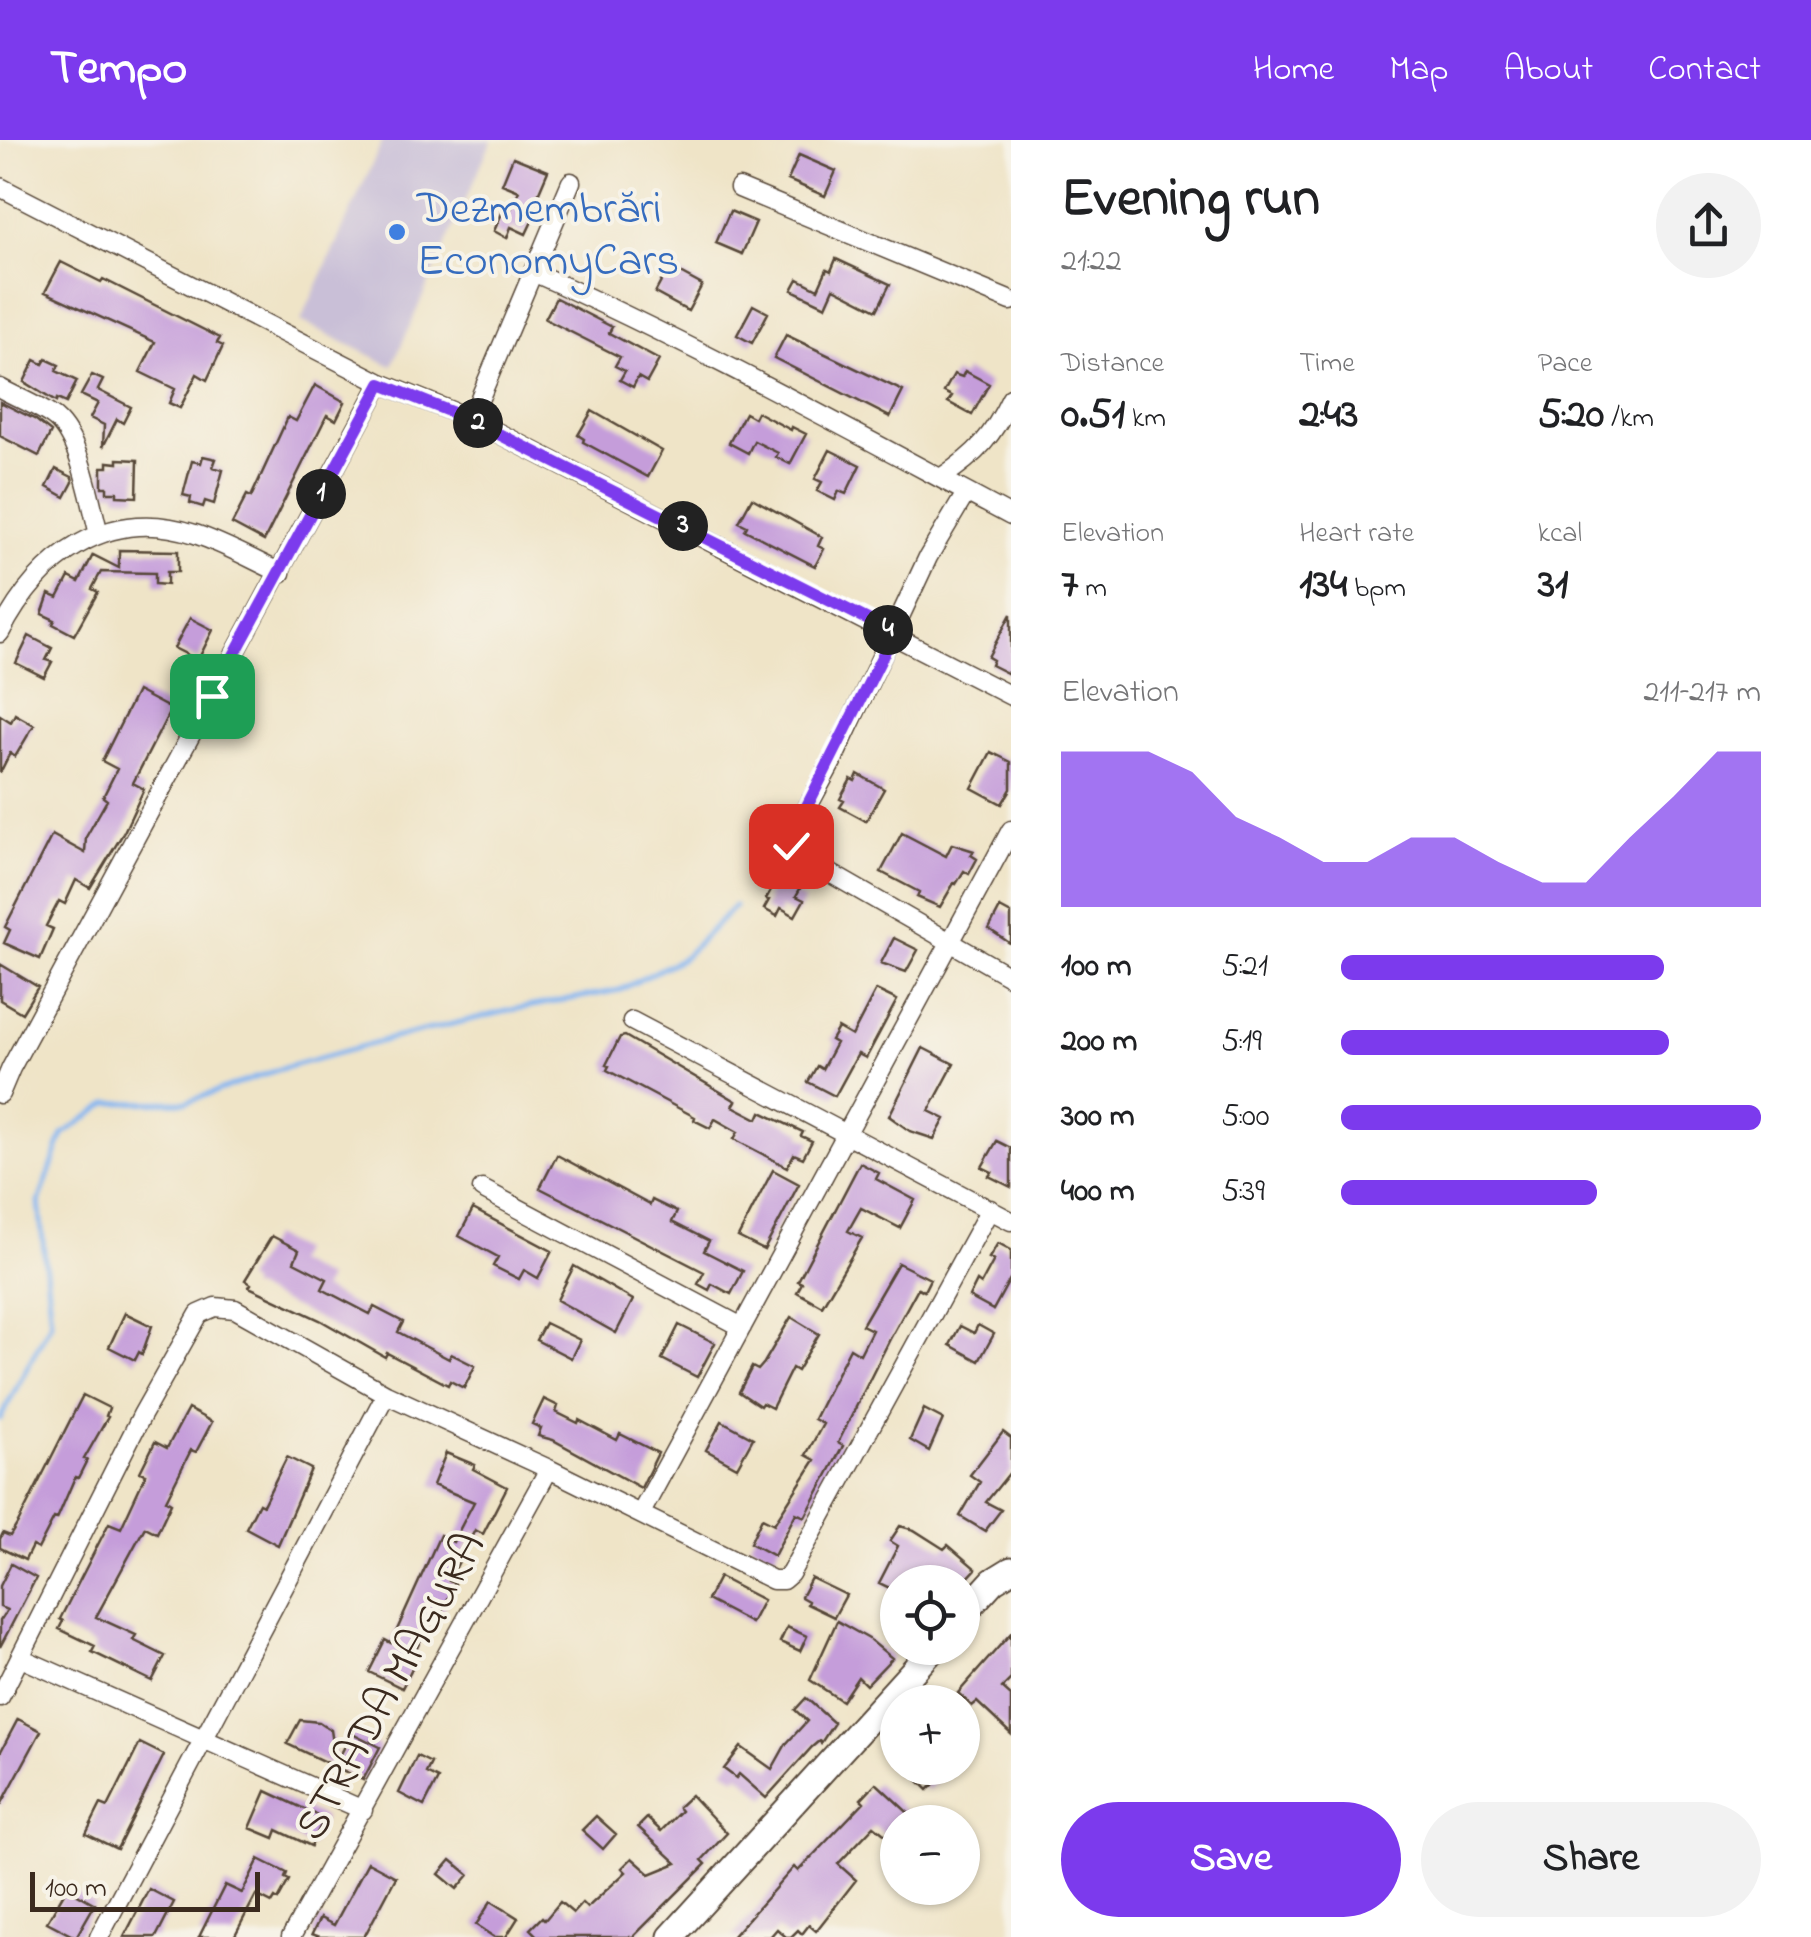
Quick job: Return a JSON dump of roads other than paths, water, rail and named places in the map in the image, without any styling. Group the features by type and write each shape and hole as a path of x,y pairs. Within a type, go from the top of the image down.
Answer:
{"street":[{"path":"471,420 570,182"},
{"path":"0,187 381,384 471,420 1011,696"},
{"path":"739,188 1011,302"},
{"path":"533,272 694,346 769,390 1011,516"},
{"path":"0,1094 6,1065 381,384"},
{"path":"0,388 52,416 65,428 74,444 99,534"},
{"path":"942,477 974,456 998,425 1011,398"},
{"path":"966,492 928,558 792,836 791,846 794,853 1011,976"},
{"path":"0,633 16,602 54,560 99,534 135,524 197,535 280,573"},
{"path":"641,1514 1011,830"},
{"path":"632,1021 1011,1221"},
{"path":"482,1189 742,1327"},
{"path":"0,1697 142,1414 199,1314 215,1306 235,1309 386,1394 549,1469 773,1580 783,1580 790,1574 990,1209"},
{"path":"99,1937 386,1394"},
{"name":"STRADA MAGURA","path":"291,1937 549,1469"},
{"path":"980,1595 1011,1570"},
{"path":"21,1658 362,1810"},
{"path":"671,1937 919,1665"}],"waterway":[{"path":"0,1419 51,1322 39,1202 63,1134 109,1103 187,1102 280,1069 389,1039 620,990 684,957 735,906"}],"place":[{"name":"Dezmembrări EconomyCars","path":"397,232"}]}
